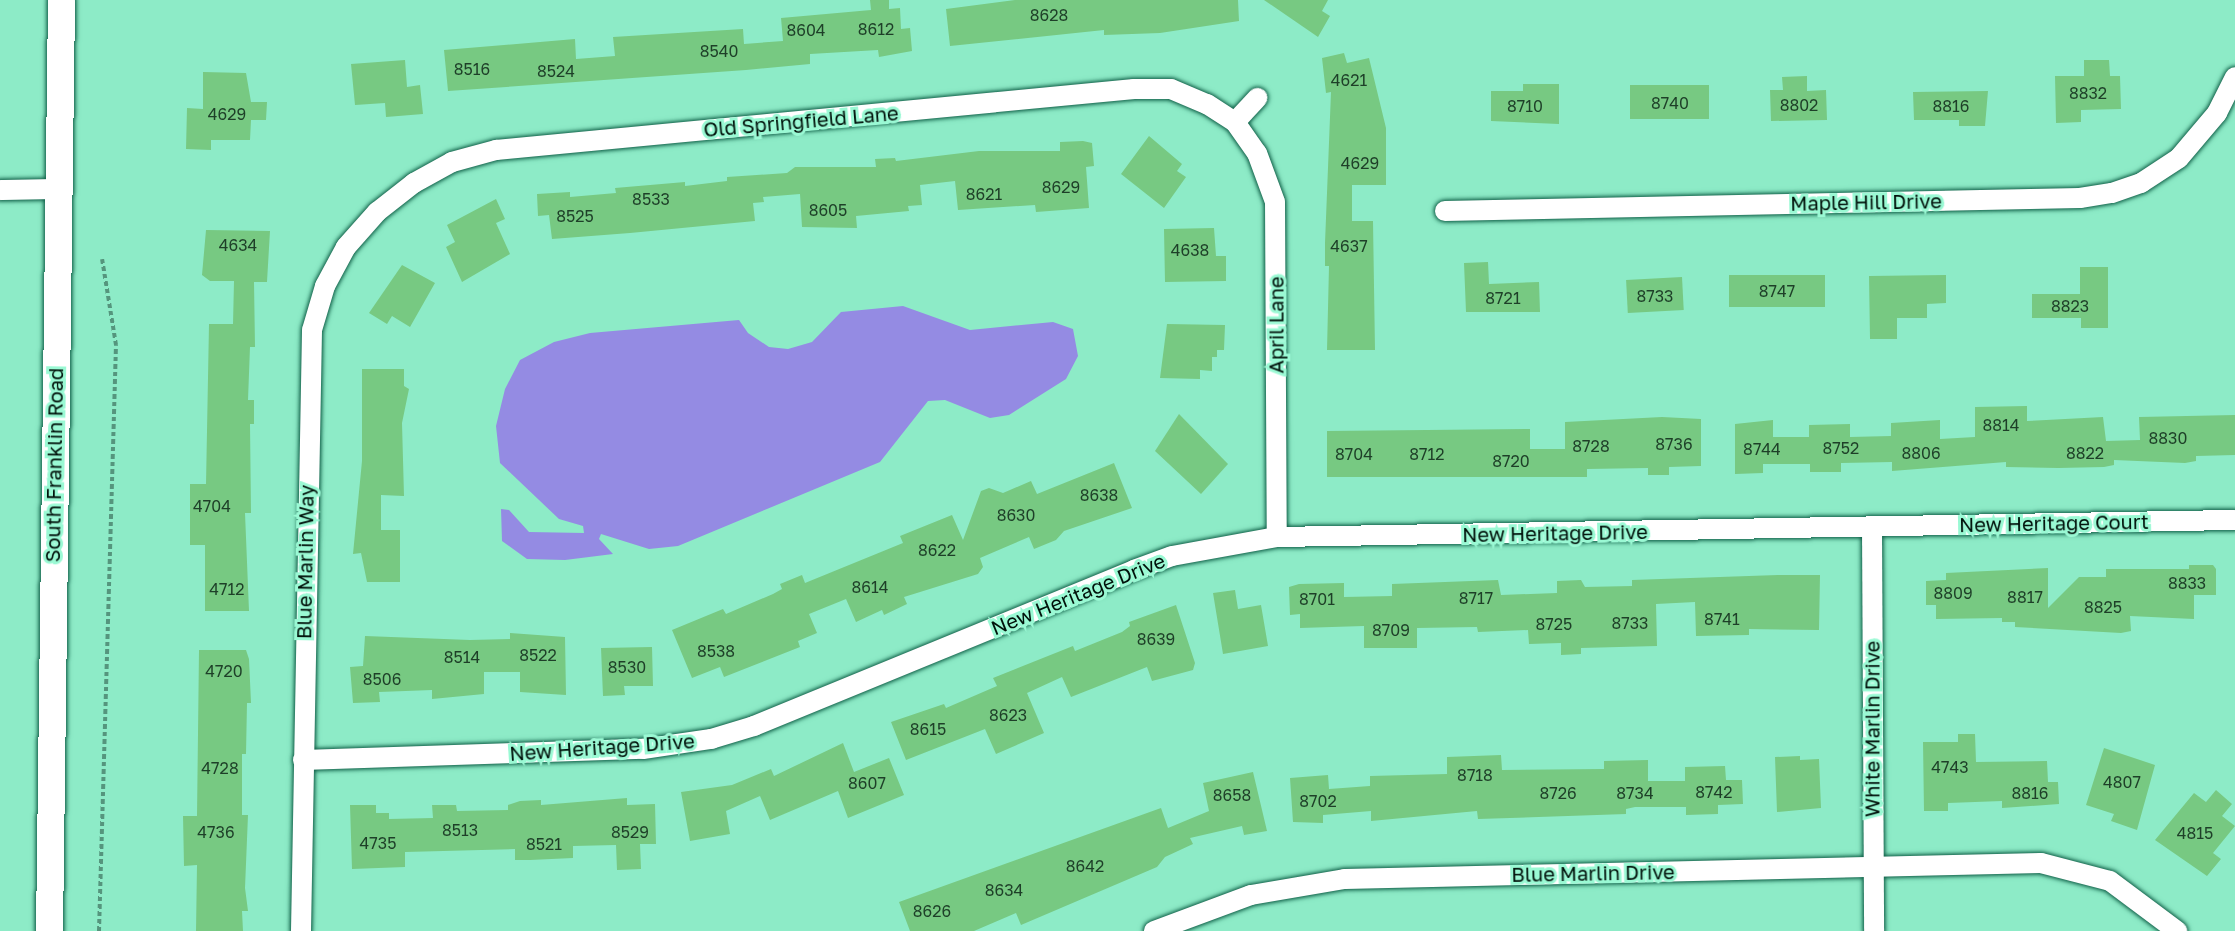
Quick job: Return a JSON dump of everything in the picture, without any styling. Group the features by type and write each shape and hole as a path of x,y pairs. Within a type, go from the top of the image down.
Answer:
{"main road":[{"name":"South Franklin Road","path":"49,931 61,0"}],"street":[{"name":"Maple Hill Drive","path":"1445,211 2080,198 2112,193 2141,183 2180,158 2217,113 2235,77"},
{"name":"Old Springfield Lane","path":"377,212 433,172 496,150 1134,89 1171,89 1234,122"},
{"path":"1234,122 1257,98"},
{"name":"April Lane","path":"1234,122 1257,153 1275,202 1277,537"},
{"path":"0,190 58,189"},
{"name":"Blue Marlin Way","path":"301,931 312,330 325,286 346,247 377,212"},
{"name":"New Heritage Court","path":"1872,526 2235,520"},
{"name":"New Heritage Drive","path":"303,760 643,749 711,739 754,726 1143,566 1172,556 1277,537 1872,526"},
{"name":"White Marlin Drive","path":"1872,526 1874,931"},
{"name":"Blue Marlin Drive","path":"1154,931 1251,895 1345,879 2041,863 2110,881 2177,931"}],"path":[{"path":"99,931 116,345 102,259"}],"shaded area":[{"path":"903,306 970,330 1053,322 1073,329 1078,356 1066,379 1009,415 990,418 945,400 928,401 880,462 678,546 649,549 601,534 599,539 613,554 565,560 527,559 502,541 501,509 509,510 529,532 584,533 583,526 559,519 500,463 496,426 505,389 520,360 554,342 590,333 739,320 748,333 769,347 788,349 812,342 841,312"}],"building":[{"path":"870,0 889,0 889,9 900,8 901,29 910,28 912,51 879,57 878,50 810,54 810,64 448,91 444,50 575,39 576,59 615,56 613,37 743,29 744,44 783,41 781,18 871,10"},
{"path":"1015,0 1238,0 1239,21 1160,33 1104,35 1104,30 950,46 946,9"},
{"path":"1264,0 1328,0 1322,11 1330,16 1318,37"},
{"path":"1344,53 1347,63 1369,58 1386,128 1386,185 1352,185 1352,221 1373,221 1375,350 1327,350 1329,266 1325,266 1325,243 1331,92 1326,93 1322,58"},
{"path":"405,60 407,87 420,85 423,114 386,117 385,103 355,105 351,64"},
{"path":"2084,60 2109,60 2110,76 2120,76 2121,109 2081,110 2081,122 2056,123 2055,76 2084,76"},
{"path":"203,72 246,73 251,102 267,102 266,120 251,120 250,140 211,140 211,150 186,149 187,108 203,109"},
{"path":"1807,76 1807,91 1826,90 1827,120 1771,121 1770,90 1783,90 1782,77"},
{"path":"1523,84 1559,84 1559,124 1491,121 1491,91 1523,91"},
{"path":"1630,85 1709,85 1709,119 1630,119"},
{"path":"1988,91 1985,126 1959,126 1959,120 1914,120 1913,92"},
{"path":"1149,136 1182,164 1177,171 1186,177 1164,208 1121,174"},
{"path":"1060,142 1092,143 1094,166 1086,167 1089,208 1036,212 1035,205 958,210 955,181 920,185 922,205 908,206 909,211 856,216 857,228 802,227 800,194 763,197 764,202 753,203 755,221 630,233 552,239 549,215 538,216 537,194 570,192 570,197 616,193 615,188 685,182 685,186 727,181 727,177 787,173 795,167 876,167 875,159 895,158 896,161 979,151 1060,151"},
{"path":"496,199 505,219 496,223 510,254 462,282 446,247 455,242 447,225"},
{"path":"1214,228 1216,256 1226,256 1226,281 1165,282 1164,229"},
{"path":"206,230 270,231 267,282 254,282 255,347 250,347 248,400 254,400 254,424 250,424 251,513 245,513 249,611 205,611 205,545 190,545 190,484 206,484 209,324 233,324 234,281 210,281 202,275"},
{"path":"1488,262 1489,284 1539,282 1540,312 1466,312 1464,263"},
{"path":"402,265 435,283 410,327 392,316 387,324 369,313"},
{"path":"2080,267 2108,267 2108,328 2081,328 2081,318 2032,318 2032,294 2080,294"},
{"path":"1729,275 1825,275 1825,307 1729,307"},
{"path":"1946,275 1946,303 1927,304 1927,318 1897,318 1897,339 1870,339 1869,276"},
{"path":"1682,277 1684,310 1628,313 1626,280"},
{"path":"1167,324 1225,325 1224,350 1217,350 1217,357 1212,357 1212,371 1200,370 1200,379 1160,378"},
{"path":"362,369 404,369 404,386 409,389 402,423 404,496 381,495 381,530 400,530 400,582 367,582 361,553 353,554 362,461"},
{"path":"2027,406 2027,421 2103,417 2106,441 2140,440 2139,417 2235,415 2235,455 2196,456 2196,461 2185,463 2114,460 2114,465 2104,467 2058,468 2006,467 2006,462 1892,471 1892,462 1841,463 1841,472 1810,472 1810,464 1763,464 1763,473 1735,474 1735,424 1773,420 1773,437 1809,437 1809,425 1850,424 1850,437 1891,436 1891,423 1940,420 1940,439 1975,437 1975,407"},
{"path":"1179,414 1228,464 1201,494 1155,451"},
{"path":"1662,417 1701,419 1701,466 1669,467 1669,475 1648,475 1648,468 1587,469 1587,477 1327,477 1327,431 1530,429 1530,449 1565,449 1565,422"},
{"path":"1114,463 1132,508 1064,531 1056,540 1034,549 1029,537 980,558 983,567 978,574 904,597 907,604 884,615 882,610 856,622 846,599 809,614 817,633 798,641 800,647 724,677 720,667 692,678 672,630 723,609 726,614 773,594 782,589 780,584 802,575 805,583 903,543 900,536 952,515 963,540 981,491 989,488 1003,493 1031,481 1037,494"},
{"path":"2189,565 2213,565 2216,569 2216,595 2194,595 2194,619 2130,616 2131,631 2121,633 2015,627 2015,622 2002,622 2002,618 1936,619 1936,605 1926,605 1926,581 1946,580 1946,573 2048,568 2048,608 2079,577 2106,577 2106,569 2189,569"},
{"path":"1820,575 1819,630 1749,629 1749,635 1696,636 1695,602 1656,604 1657,646 1581,648 1581,654 1561,655 1561,643 1529,644 1528,630 1478,632 1477,627 1417,628 1417,648 1364,648 1364,626 1300,628 1300,614 1290,615 1289,587 1299,584 1344,583 1344,597 1392,596 1392,584 1498,580 1501,595 1557,593 1557,581 1581,580 1585,587 1632,586 1632,580"},
{"path":"1235,590 1238,609 1261,605 1268,646 1223,654 1213,593"},
{"path":"1176,605 1195,663 1193,670 1152,681 1147,667 1071,697 1062,677 1027,693 1044,733 996,754 985,729 906,760 891,722 944,704 946,708 997,686 993,678 1073,646 1075,651 1122,632 1130,626 1129,622"},
{"path":"510,633 565,637 566,695 520,692 520,672 484,672 484,694 432,699 432,690 379,692 380,702 353,703 350,667 363,666 365,636 470,640 510,639"},
{"path":"652,647 653,686 624,686 625,695 603,696 601,648"},
{"path":"199,650 246,650 249,659 251,703 247,703 246,754 242,754 242,815 248,815 245,888 248,911 242,911 243,931 196,931 197,865 184,866 183,816 197,816"},
{"path":"1958,734 1975,734 1976,762 2047,761 2048,782 2058,782 2059,804 2002,808 2002,801 1948,803 1948,811 1924,811 1923,742 1958,742"},
{"path":"843,743 854,772 889,758 904,795 848,818 838,791 770,820 760,796 726,811 730,834 690,841 681,792 732,785 771,769 774,776"},
{"path":"2104,748 2155,765 2137,830 2111,821 2114,814 2086,805"},
{"path":"1501,755 1502,770 1604,769 1604,761 1648,760 1648,781 1685,781 1685,767 1725,766 1726,780 1742,780 1743,804 1718,805 1718,814 1686,815 1686,807 1635,807 1626,809 1626,814 1478,819 1477,811 1371,821 1371,811 1323,815 1323,823 1293,822 1290,778 1328,775 1329,789 1370,786 1370,776 1447,774 1447,757"},
{"path":"1800,756 1800,760 1819,759 1821,808 1777,812 1775,757"},
{"path":"1253,772 1267,831 1244,835 1242,826 1190,838 1193,844 1165,857 1157,867 1021,925 1016,913 974,931 910,931 899,902 1161,808 1168,828 1209,811 1203,783"},
{"path":"2216,790 2232,804 2222,816 2235,826 2213,853 2221,859 2207,876 2155,840 2194,793 2206,802"},
{"path":"627,798 627,805 655,804 656,844 640,844 641,869 617,870 616,845 573,846 573,858 530,860 515,860 515,849 405,852 405,867 352,869 350,805 376,805 376,813 389,813 389,819 433,818 432,805 456,805 457,811 508,810 508,805 520,801 541,800 541,805"}]}
